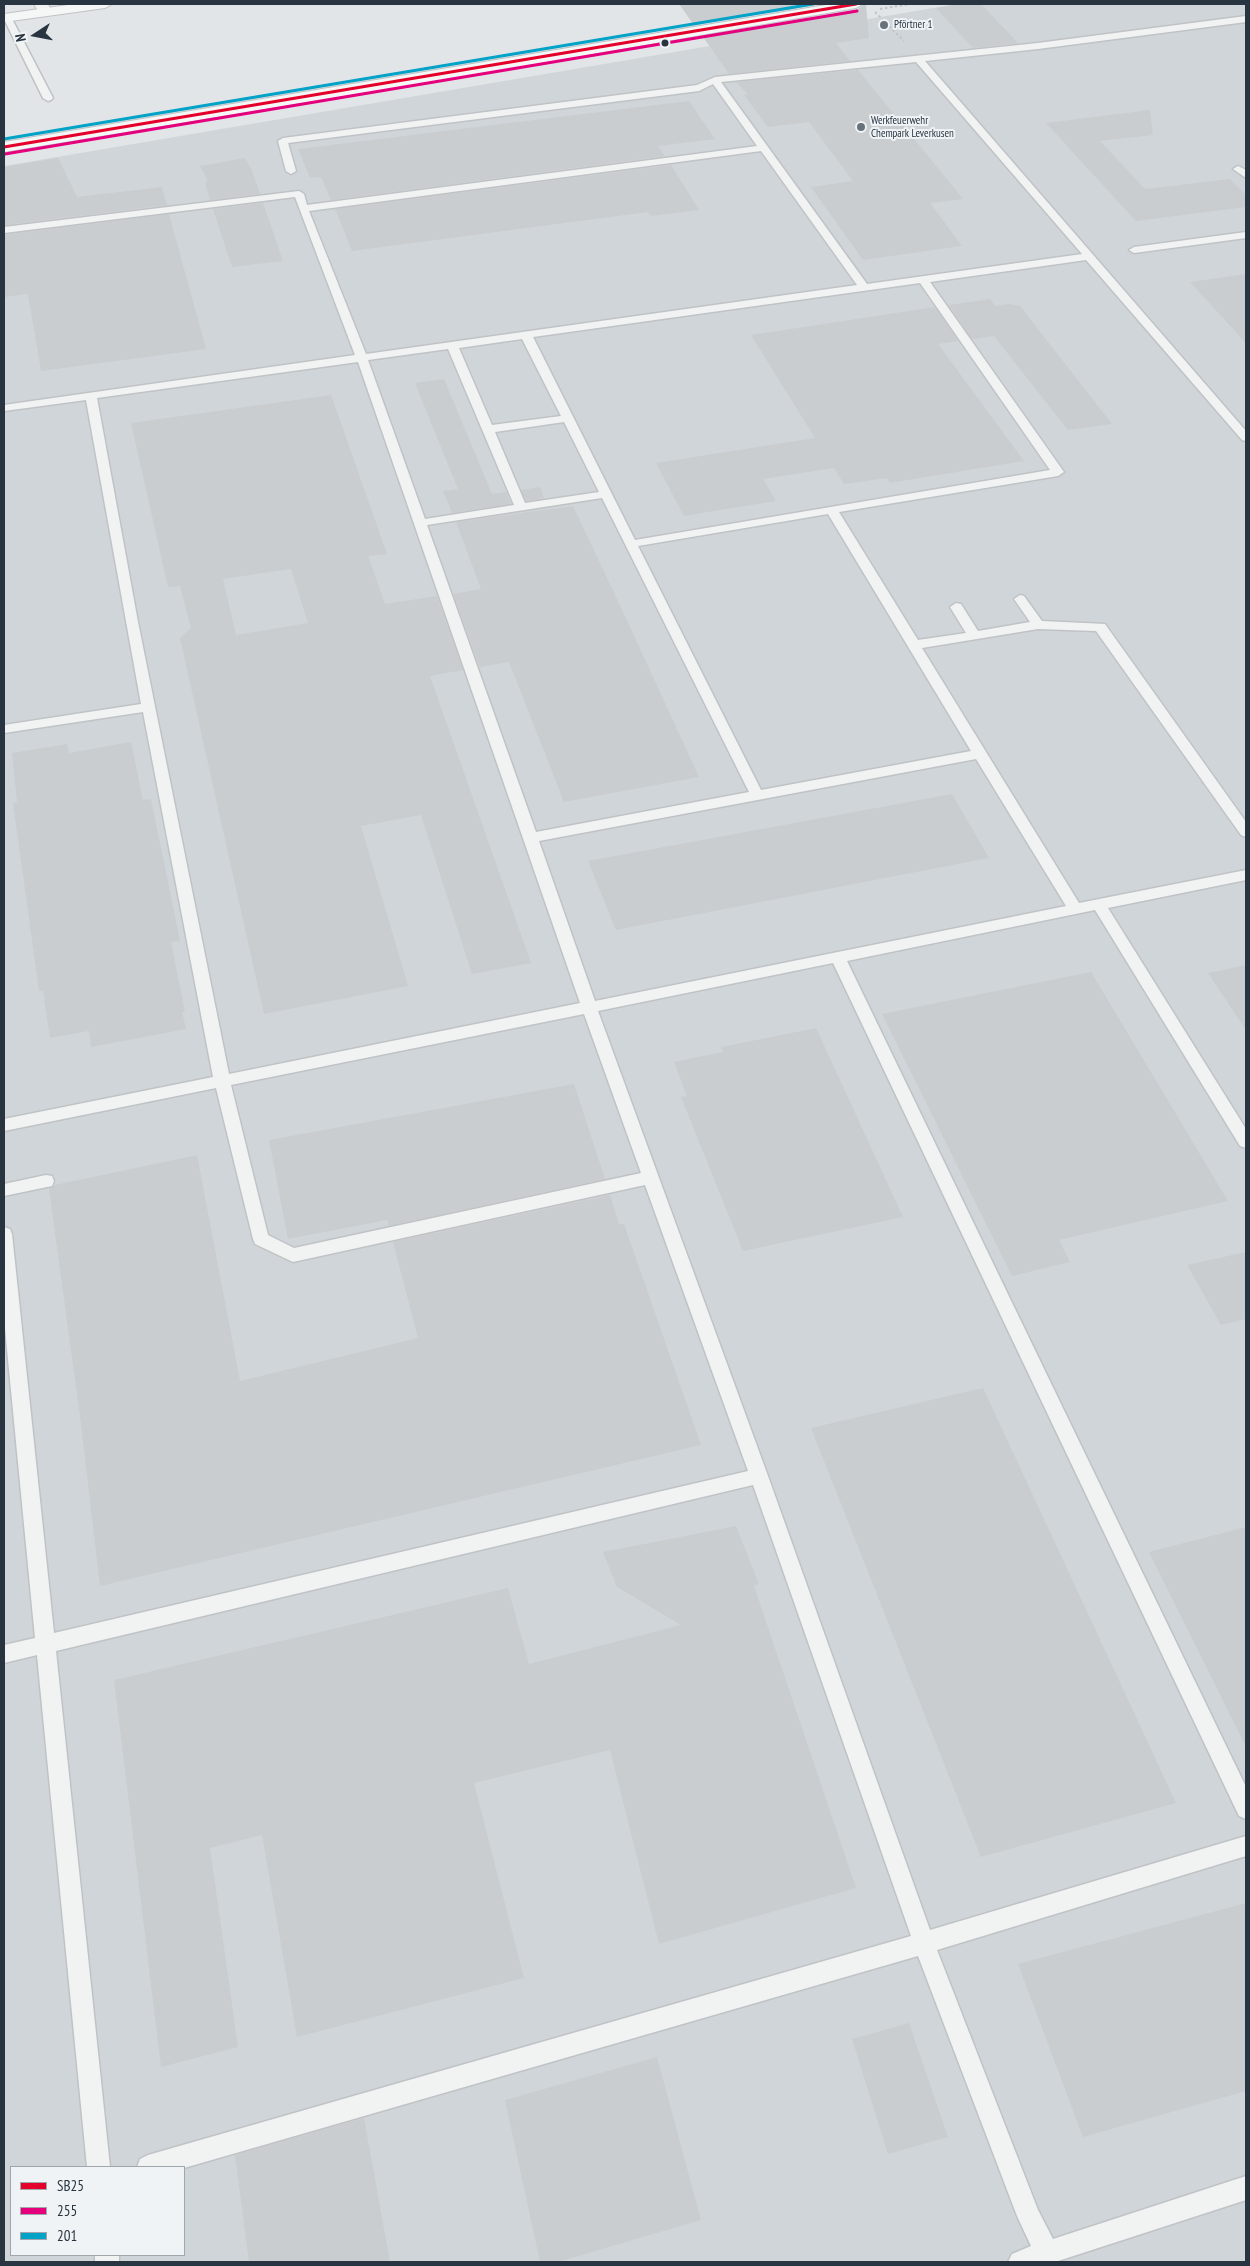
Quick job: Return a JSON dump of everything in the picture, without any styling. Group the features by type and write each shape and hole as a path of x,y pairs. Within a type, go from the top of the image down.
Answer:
{"main road":[{"path":"6,18 43,8 105,4"},
{"path":"4,136 813,4"},
{"path":"4,147 490,67 830,6 856,4"}],"lane":[{"path":"6,18 48,98"},
{"path":"291,171 283,141 699,88 715,80 1047,45 1246,19"},
{"path":"919,59 1246,438"},
{"path":"715,80 863,286"},
{"path":"4,230 299,196 764,148"},
{"path":"299,196 362,358 589,1006 759,1476 924,1943 1029,2216 1047,2253"},
{"path":"1134,250 1246,235"},
{"path":"4,408 863,286 1090,256"},
{"path":"631,544 1058,472 922,278"},
{"path":"526,335 757,796"},
{"path":"452,345 521,507"},
{"path":"91,396 222,1081 261,1239 294,1255 651,1177"},
{"path":"488,429 568,418"},
{"path":"420,523 606,494"},
{"path":"832,510 1076,910"},
{"path":"1020,599 1038,625"},
{"path":"956,608 974,635"},
{"path":"914,644 1038,625 1100,627 1246,832"},
{"path":"4,729 149,707"},
{"path":"531,838 980,754"},
{"path":"4,1125 1246,875"},
{"path":"1099,905 1246,1142"},
{"path":"838,957 1246,1810"},
{"path":"4,1190 46,1181"},
{"path":"4,1234 98,2166"},
{"path":"4,1654 759,1476"},
{"path":"151,2166 924,1943 1246,1846"},
{"path":"1020,2262 1246,2188"}],"path":[{"path":"880,16 898,34"}],"shaded area":[{"path":"957,4 1246,4 1246,2262 4,2262 4,166"}],"building":[{"path":"679,4 822,4 694,25"},
{"path":"865,4 869,38 836,43 850,61 729,74 703,37 856,10"},
{"path":"960,4 981,4 1018,43 973,48 936,8"},
{"path":"858,70 963,199 930,203 962,246 863,260 811,187 853,181 809,122 768,127 744,95 748,94 736,82"},
{"path":"689,101 715,139 658,146 665,156 331,200 321,177 310,178 298,149"},
{"path":"1150,110 1153,135 1100,141 1145,189 1230,179 1246,195 1246,207 1136,221 1046,123"},
{"path":"58,158 77,197 162,187 167,205 4,225 4,167"},
{"path":"245,158 260,194 210,200 205,182 208,181 200,166"},
{"path":"671,165 699,210 651,216 648,212 352,251 335,209"},
{"path":"263,203 283,261 232,267 213,209"},
{"path":"169,214 206,349 41,371 28,294 4,297 4,235"},
{"path":"1246,274 1246,343 1190,282"},
{"path":"990,299 995,306 1009,304 1020,306 1112,424 1068,430 994,336 972,339 949,305"},
{"path":"935,307 958,341 938,344 1024,461 890,483 887,478 844,484 834,468 763,479 776,501 684,516 656,463 815,438 751,335"},
{"path":"444,379 492,494 506,492 511,504 452,513 443,491 458,489 415,383"},
{"path":"331,395 387,554 368,556 385,604 437,596 463,670 430,676 531,963 472,974 421,815 361,826 408,986 264,1014 180,638 191,628 180,586 168,587 131,423","holes":["291,569 308,623 236,635 223,579"]},
{"path":"540,487 544,498 526,501 521,490"},
{"path":"573,506 699,777 564,802 509,662 480,667 453,594 481,589 456,522"},
{"path":"131,742 143,800 151,799 180,941 171,942 185,1012 182,1012 186,1029 91,1047 89,1031 50,1038 43,990 39,991 13,803 17,802 12,753 67,744 69,753"},
{"path":"952,794 989,858 616,930 588,861"},
{"path":"1246,965 1246,1030 1208,973"},
{"path":"1091,972 1228,1201 1059,1240 1070,1262 1012,1276 882,1014"},
{"path":"816,1028 903,1217 743,1251 681,1097 687,1096 674,1062 723,1052 721,1047"},
{"path":"574,1084 605,1179 389,1226 387,1220 288,1239 269,1140"},
{"path":"197,1155 240,1381 418,1338 393,1242 610,1195 619,1224 624,1224 701,1445 100,1586 80,1416 49,1189 55,1185"},
{"path":"1246,1252 1246,1319 1221,1325 1187,1265"},
{"path":"983,1388 1176,1803 981,1857 811,1428"},
{"path":"736,1526 759,1584 754,1586 856,1888 659,1944 610,1750 474,1783 524,1978 297,2037 262,1835 210,1848 238,2047 161,2067 114,1680 508,1588 529,1664 681,1625 617,1587 603,1552"},
{"path":"1246,1527 1246,1747 1149,1552"},
{"path":"1246,1903 1246,2091 1083,2137 1018,1964"},
{"path":"909,2023 948,2137 888,2154 852,2039"},
{"path":"657,2057 701,2220 558,2262 540,2262 505,2100"},
{"path":"364,2118 390,2262 249,2262 235,2155"}],"transit line":[{"name":"201","path":"4,139 813,4"},
{"name":"SB25","path":"4,147 856,4"},
{"name":"255","path":"5,154 857,11"}],"place":[{"name":"Pförtner 1","path":"884,25"},
{"name":"Werkfeuerwehr Chempark Leverkusen","path":"861,127"}]}
